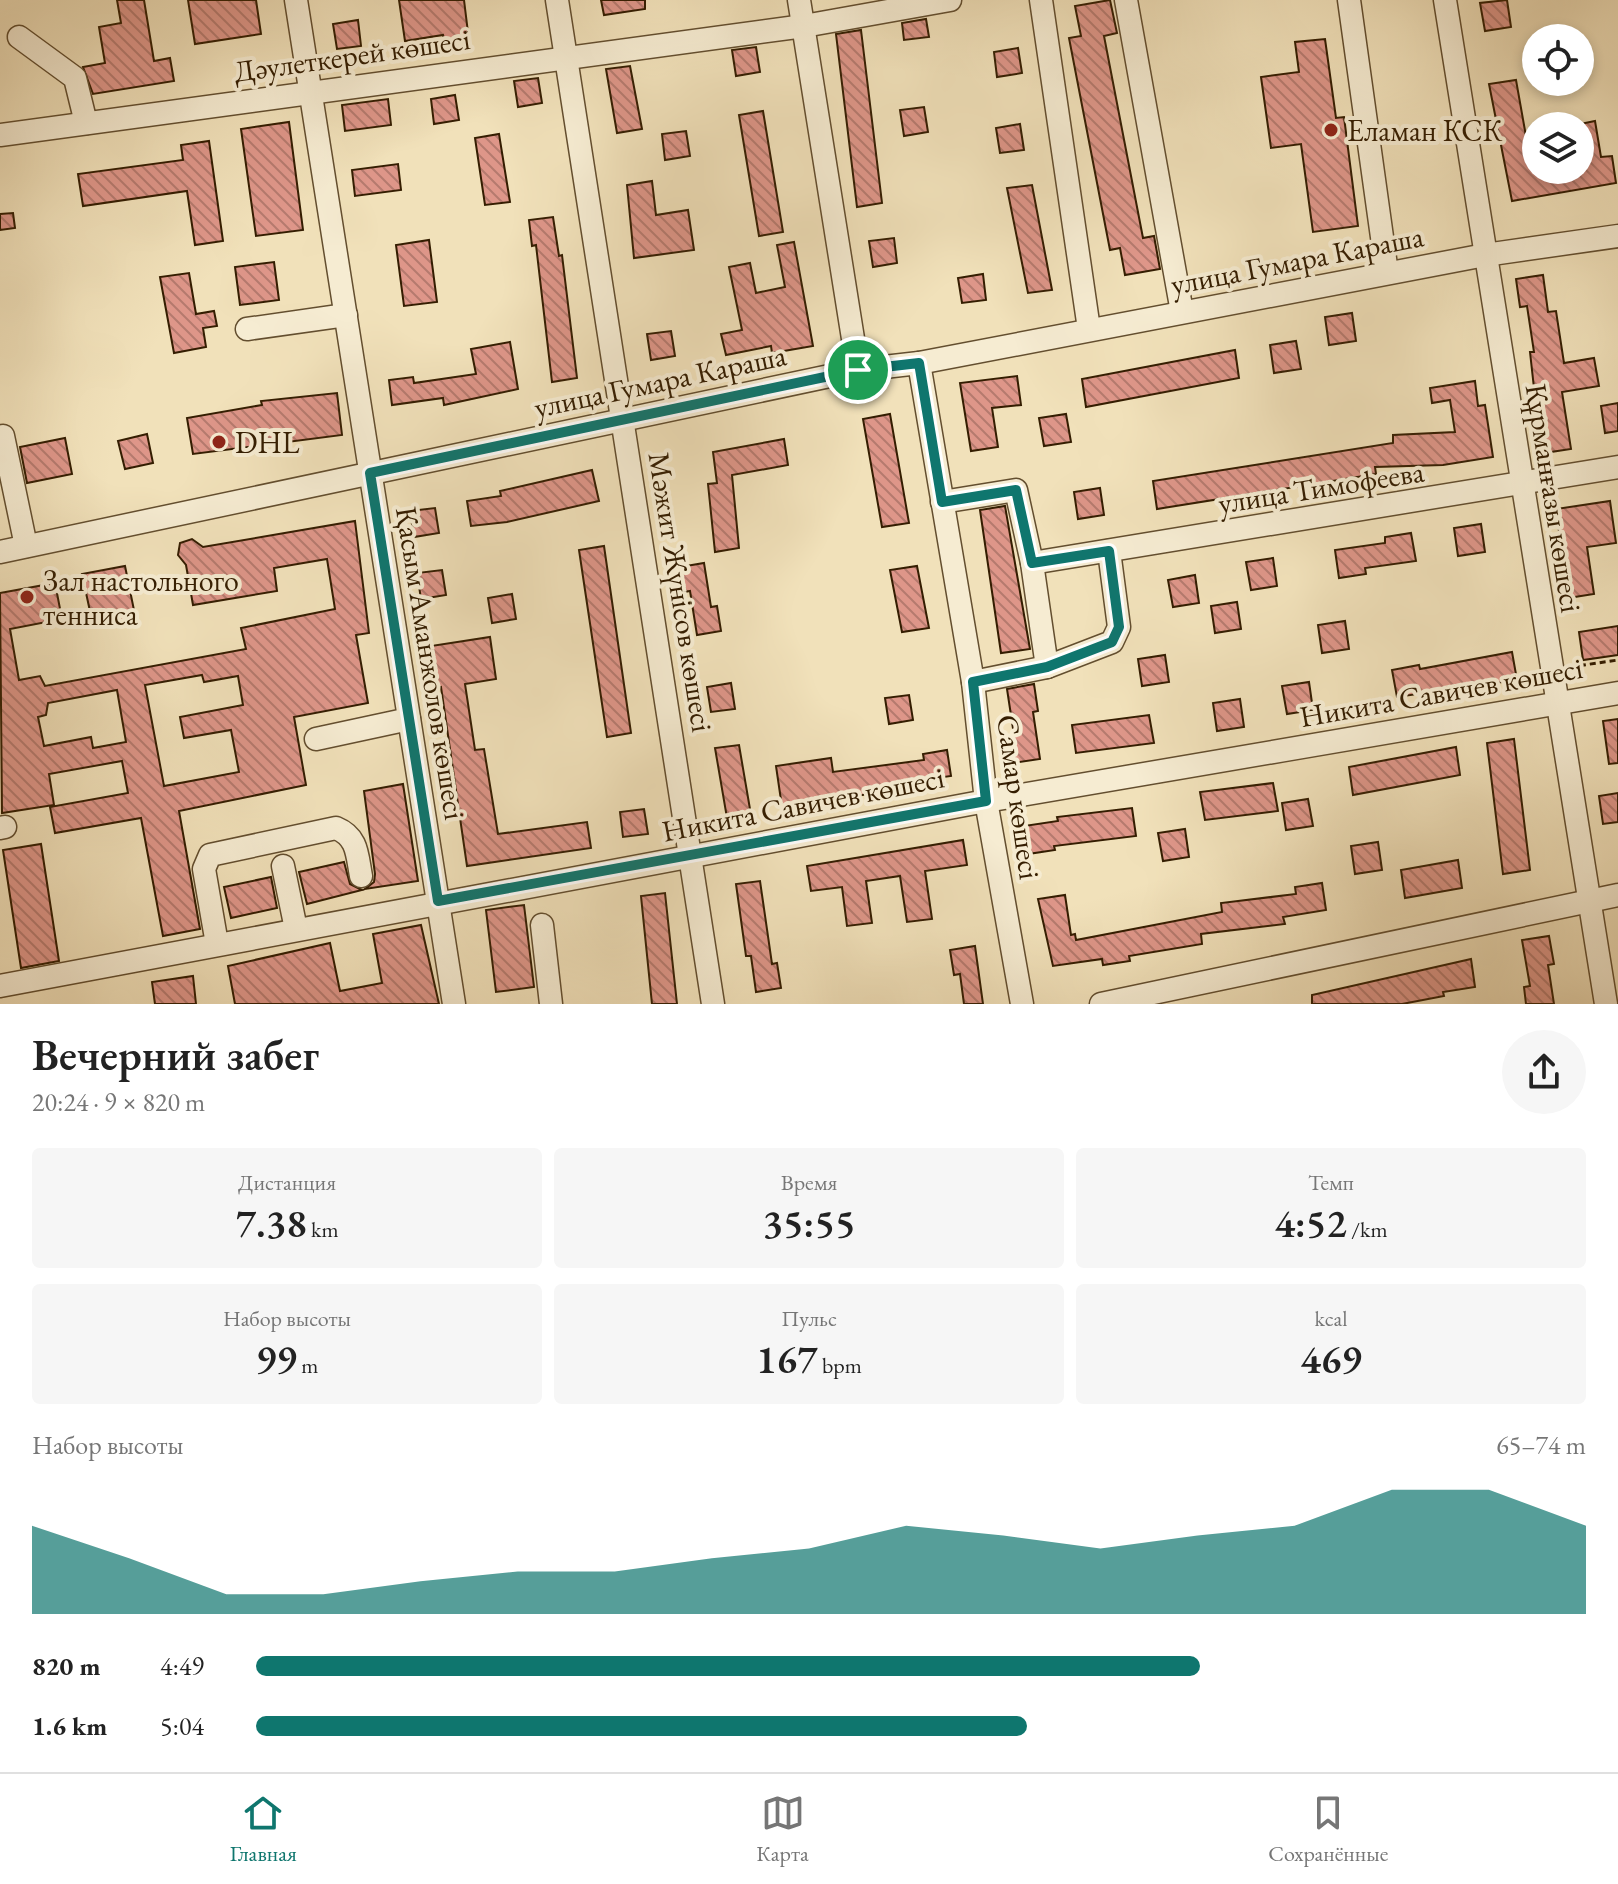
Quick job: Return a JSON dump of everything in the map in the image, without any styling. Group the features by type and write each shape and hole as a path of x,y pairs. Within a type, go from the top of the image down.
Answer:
{"street":[{"name":"Қасым Аманжолов көшесі","path":"296,0 454,1004"},
{"name":"Мәжит Жүнісов көшесі","path":"557,0 693,856 713,1004"},
{"path":"799,0 858,370"},
{"name":"Дәулеткерей көшесі","path":"0,135 566,55 804,26 950,0"},
{"path":"1041,0 1089,329"},
{"path":"1126,0 1182,312"},
{"path":"1349,0 1387,273"},
{"name":"Құрманғазы көшесі","path":"1445,0 1606,1004"},
{"path":"19,37 75,78 86,123"},
{"name":"улица Гумара Караша","path":"0,552 858,370 919,363 1485,255 1618,236"},
{"path":"247,329 346,315"},
{"name":"Самар көшесі","path":"919,363 973,682 986,801 1022,1004"},
{"path":"3,436 26,546"},
{"name":"улица Тимофеева","path":"1032,563 1521,486 1618,467"},
{"path":"942,502 1016,490 1032,563 1047,667"},
{"path":"973,682 1047,667 1112,642 1119,627 1109,551"},
{"name":"Никита Савичев көшесі","path":"0,986 438,901 986,801 1618,693"},
{"path":"316,739 409,719"},
{"path":"217,944 204,869 210,855 336,828 348,833 354,841 361,876"},
{"path":"283,866 296,929"},
{"path":"1101,1004 1618,895"},
{"path":"542,925 551,1004"}],"path":[{"path":"1551,670 1618,660"}],"building":[{"path":"117,0 144,0 154,61 170,58 174,81 93,94 83,67 105,63 99,27 121,23"},
{"path":"188,0 256,0 261,34 195,44"},
{"path":"399,0 464,0 469,41 444,44 443,35 405,41"},
{"path":"601,0 645,0 645,9 604,15"},
{"path":"1110,0 1117,33 1104,36 1143,238 1154,236 1160,269 1125,275 1120,248 1110,250 1069,38 1081,36 1075,6"},
{"path":"1507,0 1511,27 1485,31 1480,3"},
{"path":"926,19 929,37 904,40 902,23"},
{"path":"358,20 361,46 337,49 333,24"},
{"path":"861,30 882,203 857,207 836,34"},
{"path":"1325,39 1336,118 1344,117 1358,226 1313,232 1301,144 1271,148 1261,77 1299,72 1295,42"},
{"path":"756,47 760,72 736,76 732,50"},
{"path":"1018,48 1022,73 997,77 994,52"},
{"path":"630,66 642,129 617,133 606,69"},
{"path":"538,78 542,103 518,107 514,81"},
{"path":"1516,80 1522,114 1522,184 1594,184 1595,121 1601,157 1612,156 1616,183 1512,201 1489,84"},
{"path":"455,95 459,120 434,124 431,99"},
{"path":"388,99 391,125 345,131 342,105"},
{"path":"924,107 928,132 904,136 900,110"},
{"path":"763,111 783,232 759,236 739,115"},
{"path":"289,122 303,230 256,236 241,129"},
{"path":"1020,124 1024,150 1000,153 996,128"},
{"path":"686,131 690,156 665,160 662,134"},
{"path":"499,134 510,202 485,205 475,138"},
{"path":"209,141 223,241 195,245 187,191 83,206 78,174 183,160 181,145"},
{"path":"398,164 401,190 355,196 352,170"},
{"path":"652,181 656,215 688,210 694,250 634,258 627,185"},
{"path":"1032,185 1052,290 1028,293 1007,188"},
{"path":"13,213 15,228 0,230 0,214"},
{"path":"553,217 559,256 562,255 577,378 552,382 536,245 532,246 529,220"},
{"path":"894,238 897,263 873,267 869,241"},
{"path":"429,240 437,302 404,306 396,245"},
{"path":"794,242 813,346 772,353 771,346 726,355 721,334 742,330 729,267 750,263 756,293 785,287 777,245"},
{"path":"274,262 279,300 240,305 235,267"},
{"path":"189,273 196,314 214,311 217,326 203,328 206,347 174,353 160,277"},
{"path":"983,274 986,300 962,303 958,278"},
{"path":"1543,275 1548,312 1556,311 1564,363 1594,358 1599,386 1562,392 1571,449 1544,453 1534,388 1530,352 1534,352 1527,306 1520,307 1516,279"},
{"path":"1352,313 1356,341 1329,345 1325,317"},
{"path":"671,331 675,356 651,360 647,334"},
{"path":"1296,341 1301,369 1274,373 1270,345"},
{"path":"510,342 518,389 444,405 443,398 392,405 389,380 413,377 414,383 476,374 471,349"},
{"path":"1235,350 1239,378 1086,407 1082,379"},
{"path":"1017,376 1021,405 992,408 998,447 971,451 960,383"},
{"path":"1475,381 1478,406 1485,405 1493,457 1443,465 1375,467 1376,474 1157,509 1153,481 1393,443 1393,435 1455,432 1450,400 1432,403 1430,388"},
{"path":"337,393 342,435 193,454 187,418 262,405 261,401"},
{"path":"1618,403 1618,431 1605,433 1601,406"},
{"path":"890,414 909,523 882,527 863,419"},
{"path":"1066,414 1071,442 1044,446 1039,418"},
{"path":"147,434 153,463 125,469 118,441"},
{"path":"65,438 72,474 27,483 20,447"},
{"path":"784,439 788,465 732,475 739,548 715,552 708,484 717,483 713,452"},
{"path":"592,470 599,501 507,522 471,526 467,501 501,496 500,491"},
{"path":"1100,488 1104,515 1078,519 1074,492"},
{"path":"1610,501 1616,543 1587,547 1594,594 1568,598 1556,509"},
{"path":"1005,506 1030,649 1001,653 980,510"},
{"path":"435,508 439,533 414,537 410,511"},
{"path":"355,521 369,633 356,635 368,703 294,717 306,785 179,811 200,929 163,936 141,818 55,833 50,807 128,793 122,761 49,774 54,805 2,813 0,593 55,583 62,619 10,629 19,680 40,676 45,686 246,649 241,628 335,609 327,559 274,568 277,591 193,605 186,565 178,555 180,543 192,539 203,547","holes":["202,675 204,682 238,676 243,705 180,717 184,738 231,730 239,772 164,786 145,685","117,690 126,742 93,748 91,737 44,746 38,717 46,715 48,703"]},
{"path":"1481,524 1485,552 1458,556 1454,528"},
{"path":"1411,533 1416,561 1365,568 1366,574 1339,578 1335,550 1385,543 1385,537"},
{"path":"604,546 631,733 607,737 579,550"},
{"path":"1273,558 1277,586 1251,590 1246,562"},
{"path":"704,563 711,607 717,606 721,631 697,635 690,591 684,592 680,567"},
{"path":"125,566 136,620 112,625 110,613 91,616 82,574"},
{"path":"917,566 929,628 902,632 890,570"},
{"path":"442,570 446,595 421,599 417,573"},
{"path":"1195,575 1199,603 1173,607 1168,580"},
{"path":"512,594 516,619 492,623 488,598"},
{"path":"1237,602 1241,629 1215,633 1211,606"},
{"path":"1345,621 1349,649 1322,653 1318,625"},
{"path":"1618,626 1618,655 1583,660 1579,632"},
{"path":"490,637 496,679 465,684 475,750 484,749 498,834 587,822 591,848 467,866 441,687 438,688 431,646"},
{"path":"1512,652 1517,680 1397,697 1392,670 1419,665 1420,669"},
{"path":"1165,655 1169,682 1142,686 1138,659"},
{"path":"1309,682 1313,710 1287,714 1282,686"},
{"path":"731,683 735,709 711,712 707,687"},
{"path":"1034,684 1038,711 1033,712 1040,759 1013,763 1009,736 1014,735 1007,689"},
{"path":"909,695 913,720 889,724 885,698"},
{"path":"1240,699 1244,727 1217,731 1213,703"},
{"path":"1149,715 1154,743 1076,753 1072,725"},
{"path":"1618,719 1618,763 1609,764 1603,721"},
{"path":"1514,739 1530,870 1503,874 1487,743"},
{"path":"739,745 751,815 727,818 715,748"},
{"path":"1456,747 1460,775 1353,795 1349,767"},
{"path":"947,750 951,776 915,781 916,787 782,807 776,766 831,758 833,772 924,760 923,754"},
{"path":"1273,783 1278,811 1205,820 1200,792"},
{"path":"403,784 418,881 365,889 374,882 375,874 364,791"},
{"path":"1618,793 1618,822 1603,824 1599,796"},
{"path":"1308,799 1313,826 1286,830 1282,803"},
{"path":"1132,808 1136,836 1054,846 1055,850 1028,854 1024,826 1058,821 1057,817"},
{"path":"644,809 648,834 623,837 620,812"},
{"path":"1185,829 1189,857 1163,861 1158,833"},
{"path":"963,840 967,865 925,871 932,919 907,922 900,876 866,881 872,923 847,926 842,887 811,891 807,866"},
{"path":"1378,842 1382,870 1355,874 1351,846"},
{"path":"41,844 59,961 21,968 3,850"},
{"path":"1458,860 1462,888 1405,898 1401,870"},
{"path":"344,862 350,884 362,890 307,904 299,872"},
{"path":"271,877 277,908 231,918 224,887"},
{"path":"760,881 772,964 777,963 781,988 756,992 751,956 746,956 736,884"},
{"path":"1322,883 1326,910 1283,917 1285,924 1201,934 1202,944 1129,956 1130,961 1103,965 1102,959 1053,966 1038,899 1065,895 1071,935 1075,934 1076,940 1222,912 1221,903 1296,894 1295,887"},
{"path":"665,893 677,1004 652,1004 641,896"},
{"path":"524,905 534,987 496,992 486,910"},
{"path":"421,925 439,1004 235,1004 228,966 330,943 340,991 382,983 373,934"},
{"path":"1549,936 1554,964 1548,965 1554,1004 1526,1004 1524,987 1530,986 1522,940"},
{"path":"975,946 983,1004 964,1004 960,974 954,975 950,950"},
{"path":"1471,959 1475,987 1443,992 1444,996 1402,1004 1312,1004 1312,995"},
{"path":"193,976 196,1004 155,1004 152,982"}],"place":[{"name":"Еламан КСК","path":"1331,130"},
{"name":"DHL","path":"219,442"},
{"name":"Зал настольного тенниса","path":"27,597"}],"route":[{"path":"919,363 942,502 1016,490 1032,563 1109,551 1119,627 1112,642 1047,667 973,682 986,801 438,901 370,473 858,370 919,363"}]}
